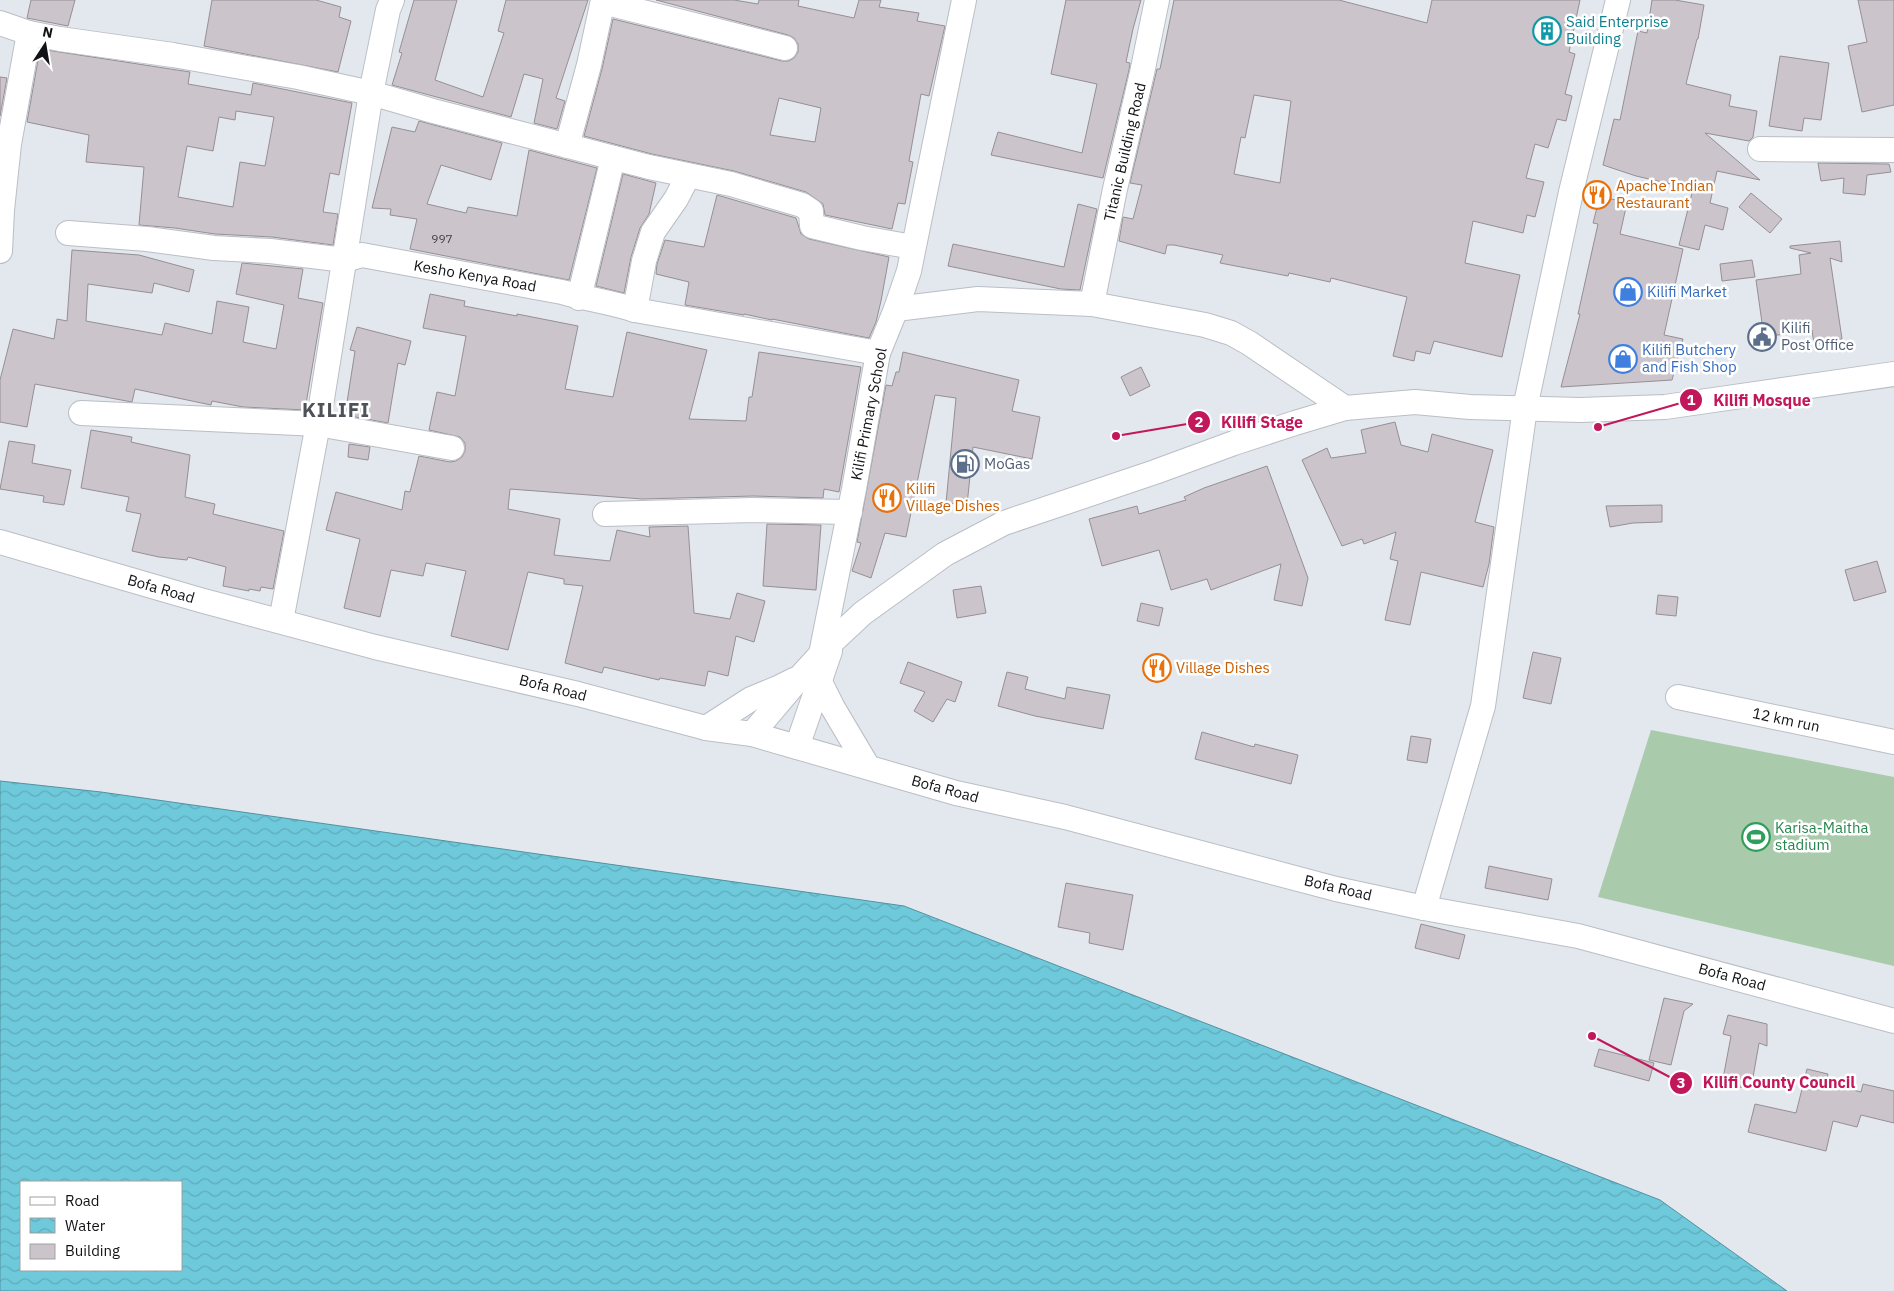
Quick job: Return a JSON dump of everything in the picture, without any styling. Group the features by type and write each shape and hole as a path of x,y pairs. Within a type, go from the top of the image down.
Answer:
{"street":[{"path":"281,621 318,424 371,93 388,10 392,0"},
{"name":"Kilifi Primary School","path":"796,747 810,678 828,647 878,353 909,271 964,0"},
{"name":"Titanic Building Road","path":"1092,304 1115,189 1157,0"},
{"path":"1424,908 1483,706 1525,408 1571,192 1618,0"},
{"path":"567,146 589,65 603,1 786,48"},
{"path":"0,23 29,33 224,64 371,93 613,158 730,184 802,205 811,211 812,226 862,238 913,247"},
{"path":"0,251 9,144 29,33"},
{"path":"1760,149 1894,150"},
{"path":"579,298 613,158"},
{"path":"636,310 644,260 653,232 676,199 688,176"},
{"name":"Kesho Kenya Road","path":"68,233 147,239 214,248 270,251 345,260 362,255 562,292 579,298 621,305 636,310 878,353"},
{"path":"896,309 978,300 1092,304 1205,325 1230,333 1345,408"},
{"path":"828,647 863,613 945,554 1004,523 1155,472 1234,442 1345,408 1415,402 1470,407 1589,410 1665,407 1894,374"},
{"path":"81,413 318,424 452,448"},
{"path":"605,514 753,510 850,512"},
{"name":"Bofa Road","path":"0,542 200,600 375,647 578,694 706,728 752,734 956,793 1065,817 1336,889 1424,908 1578,936 1894,1021"},
{"path":"706,728 751,699 780,687 810,678"},
{"path":"752,734 810,678"},
{"path":"810,678 833,708 868,767"},
{"name":"12 km run","path":"1678,697 1894,742"}],"green space":[{"name":"Karisa-Maitha stadium","path":"1651,730 1894,777 1894,966 1598,897"}],"water":[{"path":"0,781 101,792 904,906 1660,1200 1787,1291 0,1291"}],"building":[{"path":"31,0 75,0 68,26 27,18"},
{"path":"212,0 316,0 341,7 339,17 351,21 338,72 204,46"},
{"path":"414,0 457,0 435,80 483,97 504,33 498,31 506,0 588,0 556,98 565,101 557,129 534,123 543,79 524,74 511,117 392,85 402,53 399,52"},
{"path":"656,0 734,0 758,4 759,0 799,0 798,6 854,18 859,0 881,0 879,7 919,13 917,21 945,26 929,96 921,94 909,161 913,162 905,204 898,203 892,229 825,215 823,204 806,192 734,171 652,154 584,136 613,19 782,61 789,61 798,52 798,44 794,38","holes":["779,98 821,108 815,142 770,135"]},
{"path":"1066,0 1141,0 1126,62 1130,63 1129,70 1103,178 991,155 998,132 1082,153 1097,84 1051,74"},
{"path":"1174,0 1339,0 1427,23 1432,0 1580,0 1569,52 1575,54 1565,94 1572,96 1566,121 1557,119 1548,148 1535,144 1526,178 1544,182 1535,217 1527,215 1523,233 1473,221 1465,263 1520,275 1502,357 1434,341 1430,354 1416,351 1414,361 1393,356 1407,297 1331,278 1330,282 1289,273 1288,276 1220,263 1223,255 1174,245 1167,245 1165,254 1119,241 1123,217 1133,219 1142,185 1130,183 1157,69 1160,69","holes":["1254,95 1291,101 1280,183 1234,174 1241,137 1245,138"]},
{"path":"1652,0 1675,0 1704,5 1698,39 1686,84 1731,95 1729,106 1757,111 1753,137 1749,141 1705,133 1760,180 1717,171 1710,203 1728,208 1723,230 1705,225 1699,250 1679,245 1693,189 1636,176 1603,165 1614,119 1620,120 1638,31 1647,33"},
{"path":"1858,0 1894,0 1894,105 1862,112 1848,46 1867,42"},
{"path":"40,49 190,72 188,84 251,95 253,83 352,103 339,175 330,173 323,212 338,214 333,245 272,237 215,234 139,225 144,167 86,162 89,135 27,122","holes":["236,111 274,117 265,166 240,162 233,207 178,197 187,146 213,151 219,117 235,120"]},
{"path":"1780,56 1829,63 1821,120 1804,118 1802,131 1769,126"},
{"path":"0,77 7,78 0,116"},
{"path":"419,121 502,143 491,180 441,165 427,204 466,213 468,207 517,216 529,150 597,168 569,280 410,249 417,219 390,215 391,209 372,208 392,127 415,132"},
{"path":"1818,163 1889,164 1891,172 1867,175 1865,195 1843,193 1844,178 1821,181"},
{"path":"623,174 656,183 649,214 640,228 631,257 624,293 596,286"},
{"path":"1751,193 1782,219 1770,233 1739,207"},
{"path":"717,195 796,218 801,234 809,239 889,257 876,322 869,338 772,319 685,305 689,282 656,274 657,264 665,240 704,247"},
{"path":"1600,196 1627,203 1620,234 1683,249 1664,335 1683,339 1672,380 1561,387 1580,314 1578,314 1598,224 1593,223"},
{"path":"1078,204 1097,209 1080,290 1061,289 948,266 953,244 1064,267"},
{"path":"1840,241 1842,262 1830,258 1842,339 1814,344 1812,330 1764,337 1756,280 1801,274 1799,255 1811,253 1790,248 1790,246"},
{"path":"72,250 139,255 194,270 189,292 154,283 152,293 88,284 86,321 162,335 165,323 212,334 217,301 249,307 243,342 276,349 284,305 236,294 242,263 303,269 298,298 323,303 305,410 243,407 212,401 211,405 135,389 132,402 35,384 27,427 0,422 0,380 13,329 54,339 57,319 67,321"},
{"path":"1752,260 1755,277 1722,281 1720,264"},
{"path":"430,294 465,301 464,306 578,326 565,389 613,397 627,332 707,350 689,419 746,421 759,352 861,367 839,492 824,489 823,498 753,496 642,499 510,489 508,509 560,519 554,555 610,561 617,530 650,537 649,527 688,526 694,613 730,619 737,593 765,601 754,642 736,636 728,676 708,671 705,686 660,678 659,680 604,667 602,673 565,663 583,586 564,584 564,579 528,572 508,650 451,636 466,571 426,563 423,576 391,570 380,617 344,608 360,539 326,530 336,492 402,510 405,491 410,492 419,456 450,462 462,457 465,451 465,443 460,437 429,430 437,392 455,396 466,336 423,328"},
{"path":"357,327 411,341 405,365 398,363 388,423 345,415 355,351 350,350"},
{"path":"903,352 1019,380 1012,411 1040,417 1032,459 973,447 967,505 946,503 956,398 935,395 906,537 885,533 871,578 852,571 861,543 857,542 886,385 892,386 896,372 899,372"},
{"path":"1141,367 1150,386 1130,396 1121,377"},
{"path":"1395,422 1401,445 1428,452 1432,434 1493,450 1475,522 1494,527 1489,564 1483,587 1421,572 1410,625 1385,620 1398,561 1390,559 1396,532 1364,544 1362,539 1342,546 1302,460 1327,448 1331,458 1366,453 1361,430"},
{"path":"91,430 132,437 131,442 190,455 185,497 215,504 213,514 284,531 273,589 261,587 260,591 249,589 249,591 223,586 226,567 188,557 187,560 159,557 132,551 141,514 126,511 129,497 81,488"},
{"path":"9,441 35,445 32,463 71,470 64,505 43,502 44,496 0,489"},
{"path":"349,444 370,447 368,460 348,457"},
{"path":"1267,466 1308,578 1302,606 1274,600 1281,564 1211,590 1207,579 1171,590 1159,550 1102,566 1089,519 1137,506 1139,514 1186,500 1184,497 1204,488"},
{"path":"1662,505 1662,522 1633,523 1610,527 1606,506"},
{"path":"767,524 821,525 816,590 763,586"},
{"path":"1877,561 1886,592 1854,601 1845,570"},
{"path":"981,586 986,613 957,618 953,590"},
{"path":"1658,595 1678,597 1676,616 1656,614"},
{"path":"1141,603 1163,608 1159,626 1137,621"},
{"path":"1533,652 1561,658 1551,704 1523,698"},
{"path":"908,662 962,682 955,702 947,699 933,722 914,711 925,692 900,683"},
{"path":"1007,672 1028,677 1025,689 1065,699 1067,687 1110,695 1103,729 1035,716 998,706"},
{"path":"1202,732 1254,747 1255,744 1298,755 1291,784 1195,759"},
{"path":"1411,736 1431,739 1427,763 1407,760"},
{"path":"1489,866 1552,879 1548,900 1485,888"},
{"path":"1066,883 1133,895 1123,950 1089,943 1090,933 1058,927"},
{"path":"1421,924 1465,935 1459,959 1415,948"},
{"path":"1664,998 1693,1004 1684,1011 1671,1065 1649,1060"},
{"path":"1728,1015 1767,1024 1767,1046 1759,1043 1751,1089 1722,1084 1731,1036 1723,1034"},
{"path":"1599,1049 1654,1063 1649,1081 1594,1066"},
{"path":"1807,1069 1828,1074 1826,1083 1861,1092 1863,1084 1894,1091 1894,1123 1861,1115 1857,1127 1833,1121 1826,1151 1748,1132 1755,1104 1796,1113"}],"place":[{"name":"Said Enterprise Building","path":"1547,31"},
{"name":"Apache Indian Restaurant","path":"1597,195"},
{"name":"Kilifi Market","path":"1628,292"},
{"name":"Kilifi Post Office","path":"1762,337"},
{"name":"Kilifi Butchery and Fish Shop","path":"1623,359"},
{"name":"Kilifi Mosque","path":"1598,427"},
{"name":"Kilifi Stage","path":"1116,436"},
{"name":"MoGas","path":"965,464"},
{"name":"Kilifi Village Dishes","path":"887,498"},
{"name":"Village Dishes","path":"1157,668"},
{"name":"Karisa-Maitha stadium","path":"1756,837"},
{"name":"Kilifi County Council","path":"1592,1036"}],"district":[{"name":"KILIFI","path":"336,410"}]}
